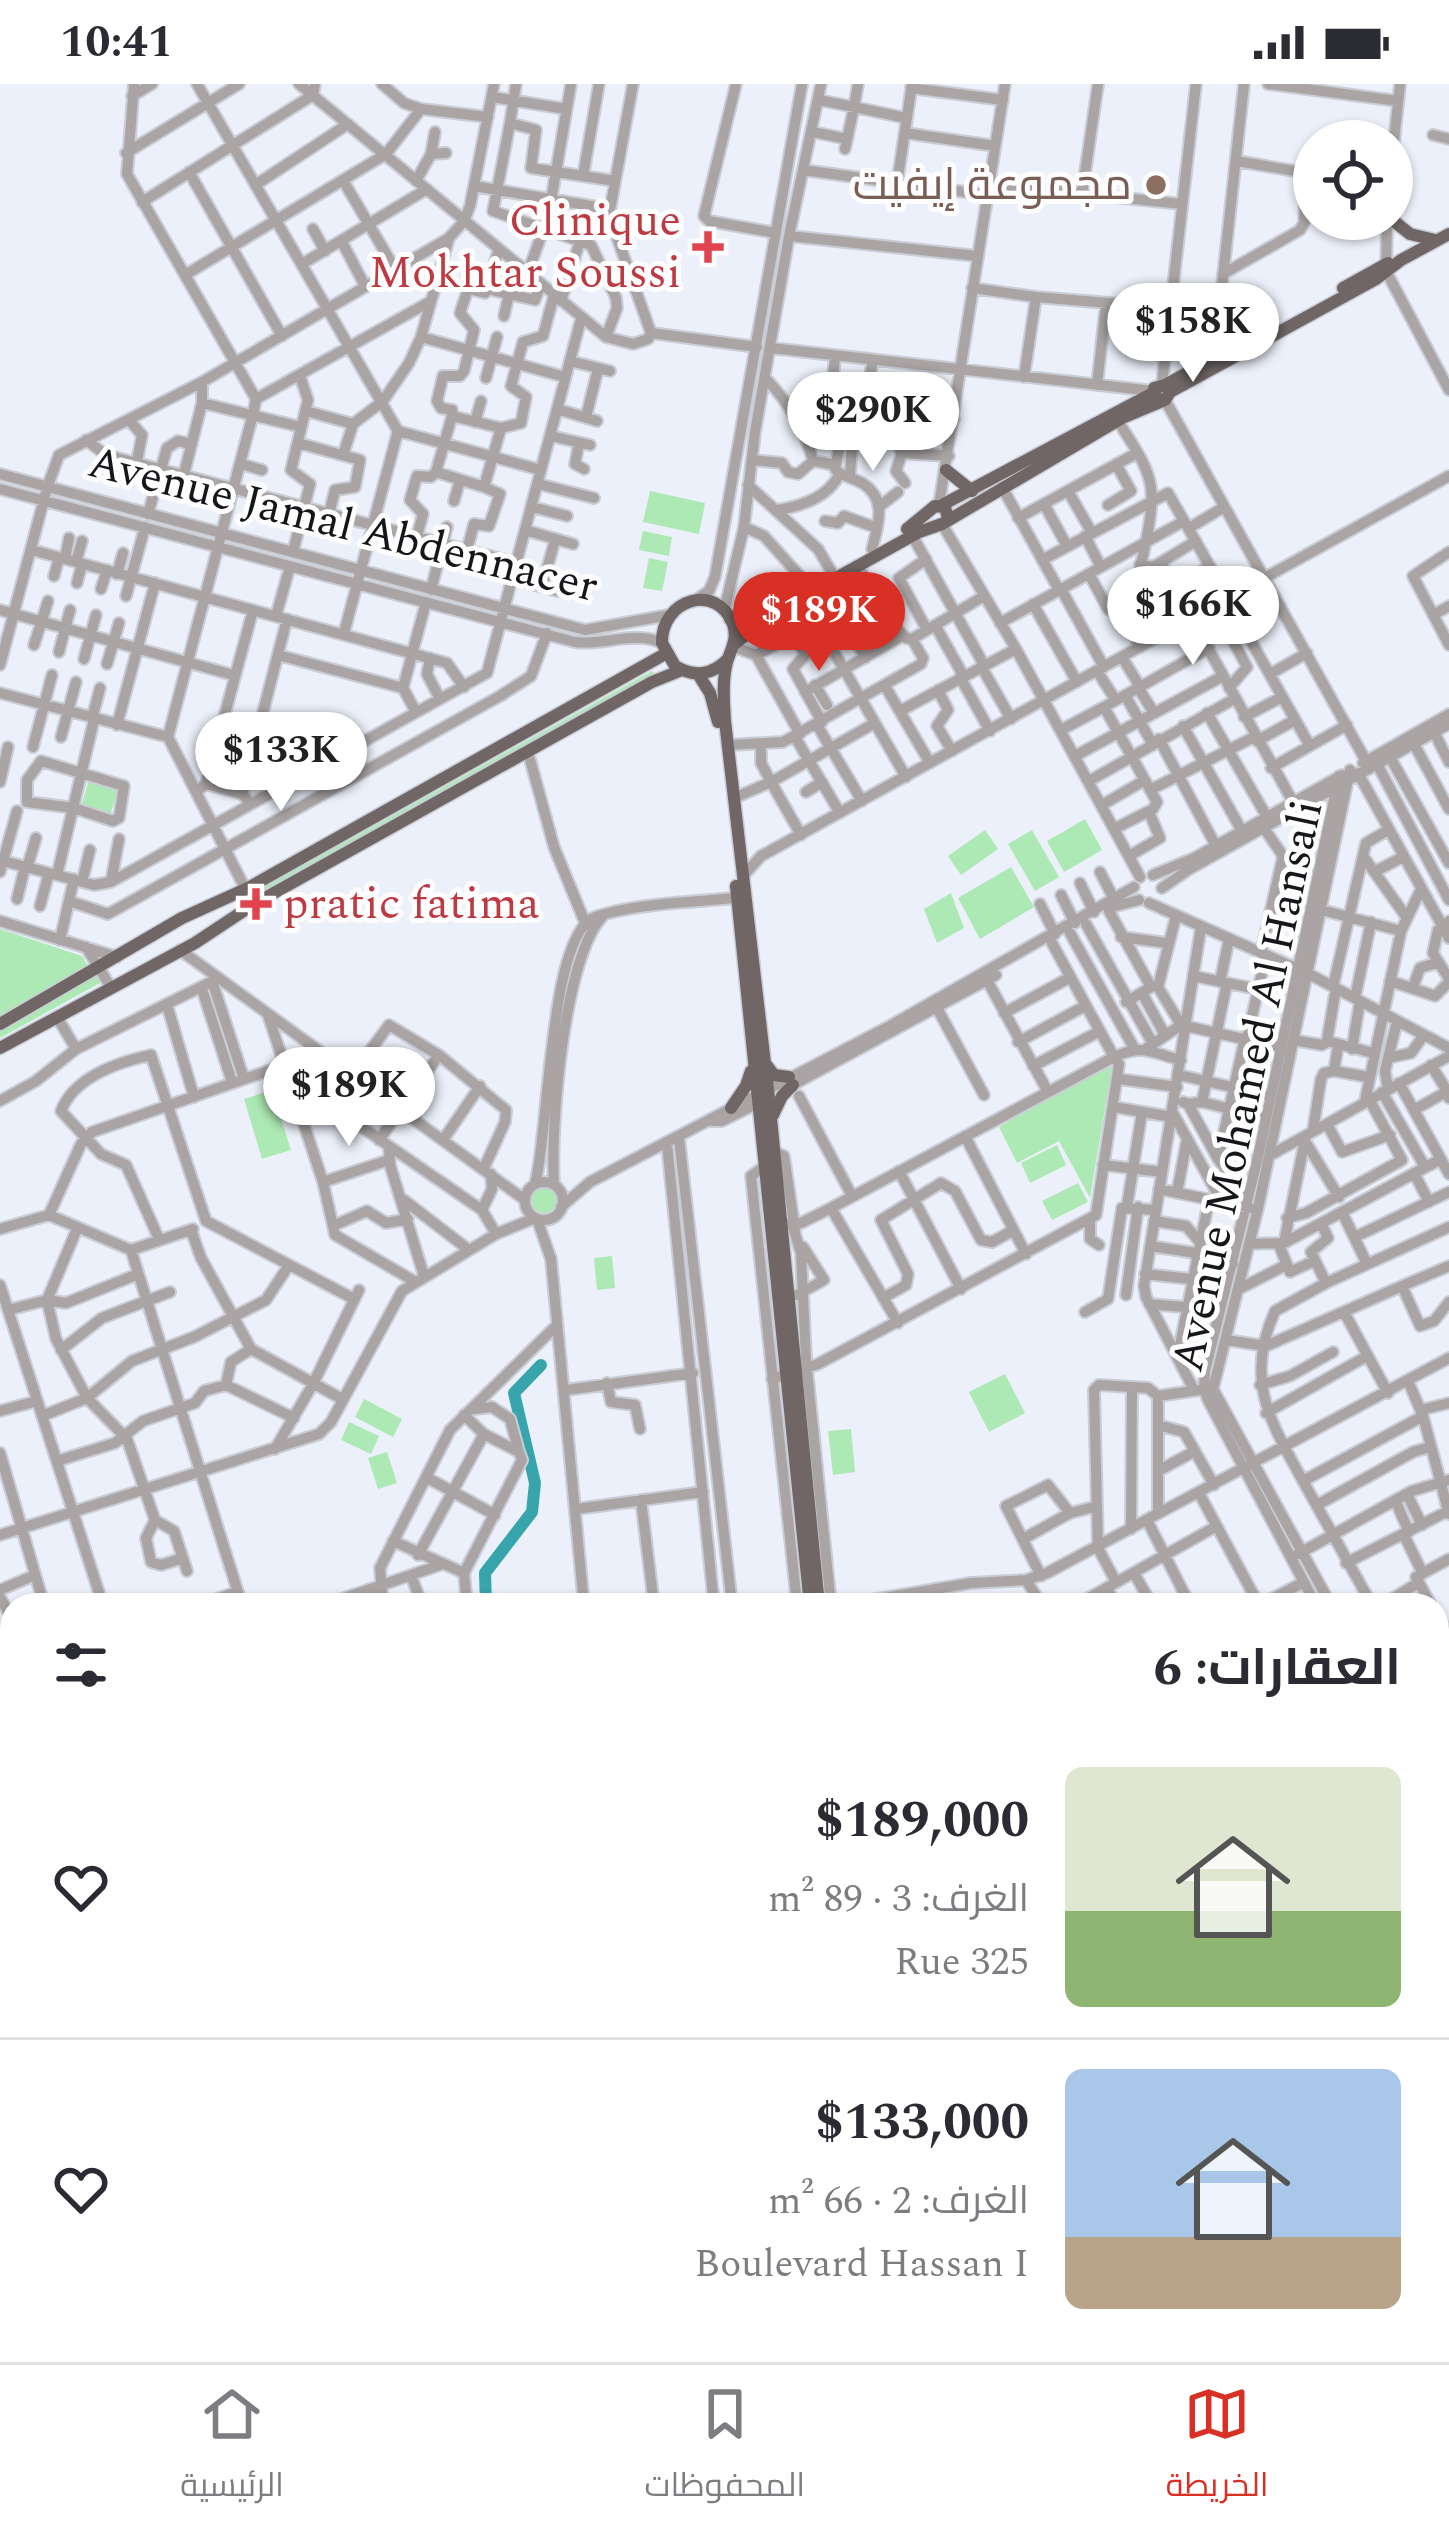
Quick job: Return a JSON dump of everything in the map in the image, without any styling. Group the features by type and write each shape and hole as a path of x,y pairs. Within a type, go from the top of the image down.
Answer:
{"main road":[{"path":"1413,234 1443,237"},
{"path":"727,615 760,610 872,549 1002,487 1214,359 1443,237"},
{"path":"0,1048 658,678 682,670 709,672 766,616 912,535 972,491 1385,268"},
{"path":"947,463 972,491"},
{"path":"0,1024 182,918 246,889 663,648 669,615 695,600 715,604 727,615 732,650 724,707 743,876 741,897"},
{"path":"663,648 682,670"},
{"path":"698,674 718,722 741,897 775,1266 797,1372 789,1472 807,1593"},
{"path":"759,1063 794,1086 777,1104 765,1130"},
{"path":"759,1063 733,1111 765,1130 786,1224 794,1296 808,1593"}],"street":[{"path":"152,84 133,90 127,174 256,399 168,737"},
{"path":"197,84 398,431 344,633"},
{"path":"126,153 238,84"},
{"path":"299,84 314,89 348,124 581,319 606,337 633,344 648,339 651,332 609,209 633,84"},
{"path":"382,84 404,103 421,109 488,117"},
{"path":"516,84 493,208 495,213 596,250 616,298 606,337"},
{"path":"551,201 572,84"},
{"path":"583,176 599,84"},
{"path":"736,84 704,216 710,221 783,235 977,256"},
{"path":"727,615 771,348 802,84"},
{"path":"695,600 709,591 715,577 757,346 813,132 821,84"},
{"path":"813,132 846,144 858,84"},
{"path":"1005,84 939,515 1142,880 1144,901"},
{"path":"1082,194 1098,84"},
{"path":"1196,84 1161,392 1348,725 1354,773 1419,886 1446,923 1449,938"},
{"path":"1214,359 1244,84"},
{"path":"1268,84 1398,101"},
{"path":"1396,120 1400,84"},
{"path":"897,184 911,86 1003,100"},
{"path":"142,202 314,89"},
{"path":"0,665 59,455 202,382 449,238 464,220 493,90 513,100 566,109"},
{"path":"819,100 906,118"},
{"path":"185,275 386,154 421,109"},
{"path":"510,123 536,130 531,168 615,181"},
{"path":"257,184 348,124"},
{"path":"416,181 431,154 435,132"},
{"path":"905,133 995,146"},
{"path":"1433,135 1449,139"},
{"path":"431,154 446,153"},
{"path":"1223,274 1304,224 1309,177 1304,171 1237,161"},
{"path":"803,170 897,184 1182,204"},
{"path":"189,172 282,336"},
{"path":"344,182 395,269"},
{"path":"474,186 609,209"},
{"path":"302,264 427,189"},
{"path":"307,203 325,251"},
{"path":"504,316 505,293 544,228"},
{"path":"343,454 353,424 383,400 422,337 449,238"},
{"path":"1387,240 1385,268 1449,390"},
{"path":"452,416 500,428 521,423 526,398 512,389 524,340 543,336 580,241"},
{"path":"342,242 365,286"},
{"path":"436,472 452,416 452,410 441,408 437,400 443,376 462,375 474,328 460,313 468,290 483,294 487,289 499,249"},
{"path":"487,289 533,305 541,284"},
{"path":"972,288 1169,308"},
{"path":"1024,377 1036,297"},
{"path":"256,399 432,301"},
{"path":"1097,386 1106,304"},
{"path":"17,811 1,864 102,885 214,825 246,800 282,787 487,673 581,319"},
{"path":"651,332 757,346"},
{"path":"422,337 565,377"},
{"path":"486,378 497,337"},
{"path":"771,348 1161,392"},
{"path":"835,356 832,388 823,406 832,434 846,440 858,437 873,360"},
{"path":"557,409 592,419 604,370 570,361"},
{"path":"246,800 310,482 291,470 308,392 300,376"},
{"path":"766,379 794,412 813,461"},
{"path":"184,474 202,403 202,382"},
{"path":"475,422 481,401"},
{"path":"202,403 301,427"},
{"path":"886,424 892,409 899,406 912,407 916,418 955,419"},
{"path":"306,411 353,424"},
{"path":"864,418 886,424 902,453 896,472 901,487 880,506 872,549"},
{"path":"130,421 142,436 137,461"},
{"path":"1118,421 1138,453 1151,500 1133,597 1124,616"},
{"path":"484,487 500,428"},
{"path":"398,431 493,457 594,498"},
{"path":"550,436 585,444 575,464 584,469"},
{"path":"86,440 101,453 517,563"},
{"path":"778,510 818,498 833,488 842,473 846,440"},
{"path":"842,473 846,440"},
{"path":"101,589 118,574 146,521 168,447 178,441 192,444"},
{"path":"298,443 356,456 361,464 355,487 335,490 328,514"},
{"path":"902,453 947,463"},
{"path":"1018,518 1138,453"},
{"path":"752,460 782,463 788,472 798,474 813,461"},
{"path":"813,461 866,486 880,506"},
{"path":"241,464 262,470"},
{"path":"1116,464 1131,491"},
{"path":"417,536 423,514 410,500 416,478 436,472 500,494 494,521 489,526 474,524 467,550"},
{"name":"Avenue Jamal Abdennacer","path":"0,474 46,494 502,616 584,630 669,615"},
{"path":"743,876 761,856 1449,476"},
{"path":"1092,478 1116,519"},
{"path":"454,501 460,480"},
{"path":"1108,505 1150,483"},
{"path":"748,485 822,554 831,571"},
{"path":"1002,487 1075,614 1115,700 1118,732 1157,805 1114,829"},
{"name":"Avenue Jamal Abdennacer","path":"0,489 46,494"},
{"path":"532,507 563,515 565,490"},
{"path":"1068,491 1101,567"},
{"path":"1042,560 1169,493 1210,566 1247,667 1210,711 1089,781"},
{"path":"1044,504 1067,546"},
{"path":"1000,623 1143,543 1224,507"},
{"path":"826,521 838,523 844,516 877,528"},
{"path":"416,712 403,688 447,527"},
{"path":"743,527 774,546 807,584"},
{"path":"526,530 573,544"},
{"path":"912,535 1011,719"},
{"path":"54,576 70,561 76,540"},
{"path":"542,587 555,540"},
{"path":"1140,564 1153,566 1196,541"},
{"path":"32,550 430,658 449,665 464,687"},
{"path":"1449,552 1413,573 1449,645"},
{"path":"123,553 118,574 126,596"},
{"path":"926,559 899,579 962,676 990,730"},
{"path":"70,561 77,583"},
{"path":"550,561 567,565"},
{"path":"1161,562 1293,802"},
{"path":"728,745 778,744 923,660 884,616 859,565"},
{"path":"1124,616 1210,566"},
{"path":"1089,574 1108,609 1124,616 1140,647"},
{"path":"513,579 558,591"},
{"path":"116,725 155,583"},
{"path":"167,604 172,588"},
{"path":"732,650 756,655 873,596"},
{"path":"810,688 984,596"},
{"path":"1075,614 1102,600"},
{"path":"34,645 48,601"},
{"path":"1223,601 1282,697 1297,754"},
{"path":"1033,604 1077,682"},
{"path":"1243,627 1280,606"},
{"path":"1432,615 1449,606"},
{"path":"0,610 233,675"},
{"path":"59,652 70,610"},
{"path":"202,787 253,610"},
{"path":"842,612 865,658"},
{"path":"83,658 96,615"},
{"name":"Avenue Jamal Abdennacer","path":"502,616 586,643 641,637 663,648"},
{"path":"854,635 884,616"},
{"path":"106,664 119,622"},
{"path":"818,624 906,777"},
{"path":"69,902 104,915 502,694 531,676 547,634"},
{"path":"795,635 805,655 793,669 827,705"},
{"path":"1061,730 1209,648"},
{"path":"900,711 1016,649"},
{"path":"1270,674 1307,653"},
{"path":"278,655 403,688"},
{"path":"756,655 840,813"},
{"path":"1122,657 1154,713"},
{"path":"430,658 427,674 440,699"},
{"path":"487,673 502,694"},
{"path":"906,674 922,699"},
{"path":"33,747 52,675"},
{"path":"61,737 76,682"},
{"path":"885,686 930,763"},
{"path":"1076,756 1203,686 1228,688"},
{"path":"1203,686 1227,751 1283,856 1257,989 1216,1156"},
{"path":"40,906 74,808 100,688"},
{"path":"810,688 829,748 862,802"},
{"path":"938,690 948,710 938,729 952,752"},
{"path":"0,693 168,737 202,787 214,825 254,904"},
{"path":"1244,717 1282,697"},
{"path":"1115,700 1156,741 1216,846"},
{"path":"1175,702 1203,764 1242,831"},
{"path":"794,1086 1112,906 1142,880 1266,822 1449,714"},
{"path":"734,798 875,723"},
{"path":"1288,724 1310,746"},
{"path":"1102,805 1179,776 1288,724"},
{"path":"1077,926 1094,912 1144,901 1293,802 1449,724"},
{"path":"1271,768 1348,725"},
{"path":"1434,732 1449,762"},
{"path":"1414,744 1449,808"},
{"path":"760,745 761,763 801,835"},
{"path":"8,747 1,776 27,780"},
{"path":"496,1234 525,1202 533,1185 561,1017 587,927 554,847 528,752"},
{"path":"1287,1218 1306,1213 1402,1160 1367,1100 1368,1077 1401,932 1419,886 1449,864 1390,757"},
{"path":"39,761 82,774 124,786 121,813 113,821 74,808 27,802 27,780 39,761"},
{"path":"1354,773 1449,900"},
{"name":"Avenue Mohamed Al Hansali","path":"1304,972 1354,773"},
{"name":"Avenue Mohamed Al Hansali","path":"1310,1593 1204,1390 1205,1371 1253,1202 1354,773"},
{"path":"806,792 822,782"},
{"path":"202,787 246,800"},
{"path":"282,787 294,810"},
{"path":"1418,808 1442,794"},
{"path":"1129,856 1160,838 1148,812"},
{"path":"1334,1071 1334,987 1363,856 1366,843 1388,830"},
{"path":"16,899 36,838"},
{"path":"118,839 113,881 128,901"},
{"path":"740,847 761,856"},
{"path":"60,940 90,850"},
{"path":"1363,856 1407,918"},
{"path":"1374,872 1403,857"},
{"path":"154,859 167,880"},
{"path":"1100,872 1121,937 1153,990 1184,1026"},
{"path":"1142,880 1162,890 1173,915 1153,990 1165,1035"},
{"path":"1080,883 1094,912"},
{"path":"1060,895 1125,1029 1145,1046 1181,1060"},
{"path":"587,927 603,916 741,897"},
{"path":"1144,901 1304,972 1449,1052 1263,1157"},
{"path":"772,1378 797,1372 898,1323 1090,1221 1098,1210 1119,1064 1069,977 1040,904"},
{"path":"1322,910 1401,932"},
{"path":"0,921 119,958"},
{"path":"1352,1048 1370,922"},
{"path":"1390,981 1436,996 1449,980 1436,963 1433,949 1446,923"},
{"path":"1077,926 1128,1001 1145,1046"},
{"path":"1201,927 1177,1099 1146,1268 1148,1300 1177,1358 1204,1390"},
{"path":"1121,937 1167,943"},
{"path":"0,1535 319,1434 396,1298 419,1279 496,1234 536,1218 549,1219 590,1182 762,1096 794,1086 1053,939"},
{"path":"1202,1102 1229,939"},
{"path":"86,947 110,986"},
{"path":"180,950 211,984 268,1015 490,1172 536,1218 551,1259 582,1593"},
{"path":"1107,964 1130,952"},
{"path":"1395,959 1420,968 1436,963"},
{"path":"1413,987 1420,968"},
{"path":"1193,976 1257,989"},
{"path":"1004,1013 1069,977"},
{"path":"987,980 1048,1092"},
{"path":"0,1101 37,1082 76,1048 211,984"},
{"path":"211,984 238,1081"},
{"path":"1018,1042 1086,1008 1128,1001 1153,990 1190,996"},
{"path":"166,1005 194,1097"},
{"path":"938,1008 984,1095"},
{"path":"268,1015 337,1238 419,1279"},
{"path":"57,1017 76,1048"},
{"path":"551,1259 562,1196 555,1185 552,1162 561,1017"},
{"path":"1397,1021 1385,1071 1429,1202"},
{"path":"352,1075 389,1025 439,1055 506,1110 490,1172 492,1189 482,1210"},
{"path":"1050,1025 1062,1049"},
{"path":"794,1296 824,1280 805,1260 786,1224 831,1208 1114,1057 1184,1026 1289,1046 1333,1044 1373,1053"},
{"path":"1033,1066 1062,1049 1125,1029"},
{"path":"1388,1058 1411,1053 1424,1035"},
{"name":"Avenue Mohamed Al Hansali","path":"1263,1157 1271,1096 1289,1046"},
{"path":"160,1239 126,1165 101,1154 63,1116 62,1106 104,1069 152,1054 206,1221 357,1294 275,1449"},
{"path":"419,1279 408,1219 386,1149 402,1110 439,1055"},
{"path":"1414,1110 1448,1095 1431,1065"},
{"path":"49,1215 86,1137 169,1104 284,1070"},
{"path":"284,1070 386,1149 482,1210 496,1234"},
{"path":"1314,1261 1291,1272 1281,1244 1322,1077 1334,1071 1368,1077"},
{"path":"1119,1079 1177,1099 1266,1118"},
{"path":"1114,1107 1142,1112 1206,1081 1271,1096"},
{"path":"442,1140 480,1086"},
{"path":"794,1086 852,1196"},
{"path":"1250,1244 1281,1244 1420,1170 1447,1168 1414,1110 1390,1088"},
{"path":"1177,1099 1187,1139 1210,1179 1215,1201 1197,1251 1177,1358"},
{"path":"1177,1099 1253,1202"},
{"path":"1126,1295 1132,1168 1142,1112"},
{"path":"1324,1171 1342,1161 1327,1124"},
{"path":"1342,1152 1423,1126"},
{"path":"1307,1135 1339,1195 1367,1264"},
{"path":"965,1136 1026,1254"},
{"path":"1434,1146 1449,1138"},
{"path":"1177,1193 1187,1139"},
{"path":"673,1141 731,1593"},
{"path":"673,1141 713,1593"},
{"path":"323,1182 386,1149"},
{"path":"1200,1160 1216,1156"},
{"path":"1103,1165 1162,1172"},
{"path":"765,1166 751,1176 772,1378 789,1472"},
{"path":"490,1172 533,1185 590,1182"},
{"path":"898,1172 962,1289"},
{"path":"1180,1174 1210,1179"},
{"path":"884,1298 906,1285 908,1274 881,1220 941,1183 947,1184 981,1240 992,1242 1012,1231"},
{"path":"1160,1189 1215,1201 1290,1203"},
{"path":"1354,1237 1449,1192"},
{"path":"401,1198 469,1250"},
{"name":"Avenue Mohamed Al Hansali","path":"1204,1390 1226,1340 1250,1244 1253,1202"},
{"path":"1132,1206 1186,1226 1197,1251"},
{"path":"1108,1299 1120,1212 1132,1206"},
{"path":"831,1208 898,1323"},
{"path":"335,1225 367,1211 386,1223 408,1219"},
{"path":"0,1229 49,1215 131,1250 206,1221"},
{"path":"1090,1221 1090,1239 1100,1245"},
{"path":"1321,1223 1328,1238 1312,1250 1325,1283"},
{"path":"1368,1593 1346,1563 1266,1413 1260,1385 1272,1317 1280,1306 1325,1283 1449,1227"},
{"path":"77,1228 47,1300 61,1350 78,1368 87,1398 126,1437 155,1520 174,1531 187,1571"},
{"path":"191,1229 201,1258 251,1349 342,1400"},
{"path":"1150,1246 1197,1251 1233,1264"},
{"path":"131,1250 234,1593"},
{"path":"1116,1258 1191,1279"},
{"path":"794,1296 805,1260"},
{"path":"42,1416 87,1398 126,1365 269,1298 289,1265"},
{"path":"1239,1289 1286,1265"},
{"path":"760,1267 775,1266"},
{"path":"1226,1340 1267,1346 1449,1266"},
{"path":"8,1310 47,1300 66,1303 138,1274"},
{"path":"0,1285 99,1593"},
{"path":"1402,1286 1420,1326 1434,1321 1449,1302"},
{"path":"61,1350 98,1320 170,1292"},
{"path":"1085,1312 1126,1295 1184,1306"},
{"path":"1344,1312 1388,1393"},
{"path":"380,1593 380,1568 450,1430 557,1325"},
{"path":"226,1385 231,1362 251,1349"},
{"path":"1260,1385 1333,1352"},
{"path":"1266,1413 1367,1356"},
{"path":"914,1593 1040,1576 1449,1358"},
{"path":"1318,1361 1328,1378"},
{"path":"566,1390 704,1371"},
{"path":"797,1372 829,1593"},
{"path":"1297,1372 1307,1391"},
{"path":"1346,1563 1448,1512 1444,1481 1408,1381"},
{"path":"607,1383 611,1402 635,1405 640,1429"},
{"path":"57,1462 126,1437 143,1421 226,1385 294,1418"},
{"path":"1113,1593 1098,1548 1094,1507 1094,1390 1099,1385 1150,1388 1158,1396 1153,1516 1183,1593"},
{"path":"1131,1529 1132,1387"},
{"path":"1158,1396 1204,1390"},
{"name":"Avenue Mohamed Al Hansali","path":"1204,1390 1256,1463 1325,1593"},
{"path":"0,1411 37,1401"},
{"path":"1303,1480 1449,1402"},
{"path":"465,1593 464,1573 520,1464 511,1419 492,1407 467,1413"},
{"path":"467,1413 484,1434 519,1452"},
{"path":"1158,1425 1184,1432 1214,1485"},
{"path":"418,1555 484,1434"},
{"path":"1317,1504 1430,1447"},
{"path":"1158,1471 1195,1451"},
{"path":"1353,1452 1369,1479"},
{"path":"0,1453 40,1593"},
{"path":"426,1477 495,1516"},
{"path":"1290,1558 1401,1497 1444,1481"},
{"path":"1040,1576 1006,1506 1048,1485 1070,1513"},
{"path":"576,1509 703,1492"},
{"path":"1199,1493 1252,1593"},
{"path":"1401,1497 1423,1525"},
{"path":"1401,1497 1426,1593"},
{"path":"641,1500 653,1593"},
{"path":"1023,1539 1070,1513 1094,1507"},
{"path":"155,1520 146,1538 151,1562 157,1565 182,1558"},
{"path":"1098,1593 1215,1526"},
{"path":"393,1541 464,1573"},
{"path":"1396,1593 1449,1559"},
{"path":"361,1593 440,1565"},
{"path":"1133,1573 1145,1593"},
{"path":"0,1593 35,1575"},
{"path":"411,1575 418,1593"},
{"path":"1026,1580 1034,1593"},
{"path":"1282,1593 1304,1582"}],"green space":[{"path":"650,491 705,503 699,534 643,522"},
{"path":"643,531 672,537 669,556 639,550"},
{"path":"649,558 668,562 662,591 643,588"},
{"path":"652,671 656,675 260,896 257,891"},
{"path":"89,780 118,789 110,816 81,807"},
{"path":"1085,819 1102,850 1064,872 1047,841"},
{"path":"985,830 998,849 961,875 948,856"},
{"path":"1032,830 1059,877 1035,891 1008,844"},
{"path":"1011,867 1034,907 980,939 958,898"},
{"path":"951,893 964,928 937,943 924,909"},
{"path":"0,929 82,956 88,966 0,1017"},
{"path":"97,975 100,983 0,1038 0,1030"},
{"path":"1109,1064 1090,1198 1059,1141 1017,1163 999,1127"},
{"path":"272,1090 291,1150 262,1159 244,1099"},
{"path":"1057,1145 1066,1165 1030,1183 1021,1163"},
{"path":"1078,1183 1088,1202 1052,1220 1042,1201"},
{"path":"544,1187 557,1200 544,1213 531,1200"},
{"path":"612,1256 615,1288 597,1290 594,1258"},
{"path":"1005,1374 1025,1413 989,1432 969,1392"},
{"path":"364,1399 402,1419 393,1437 355,1417"},
{"path":"349,1422 379,1436 371,1454 341,1440"},
{"path":"851,1429 855,1472 833,1475 828,1431"},
{"path":"387,1452 397,1483 378,1489 368,1458"}],"waterway":[{"path":"486,1593 485,1573 532,1512 535,1483 514,1393 541,1365"}],"place":[{"name":"مجموعة إيفيت","path":"1156,185"},
{"name":"Clinique Mokhtar Soussi","path":"708,247"},
{"name":"pratic fatima","path":"256,904"}]}
